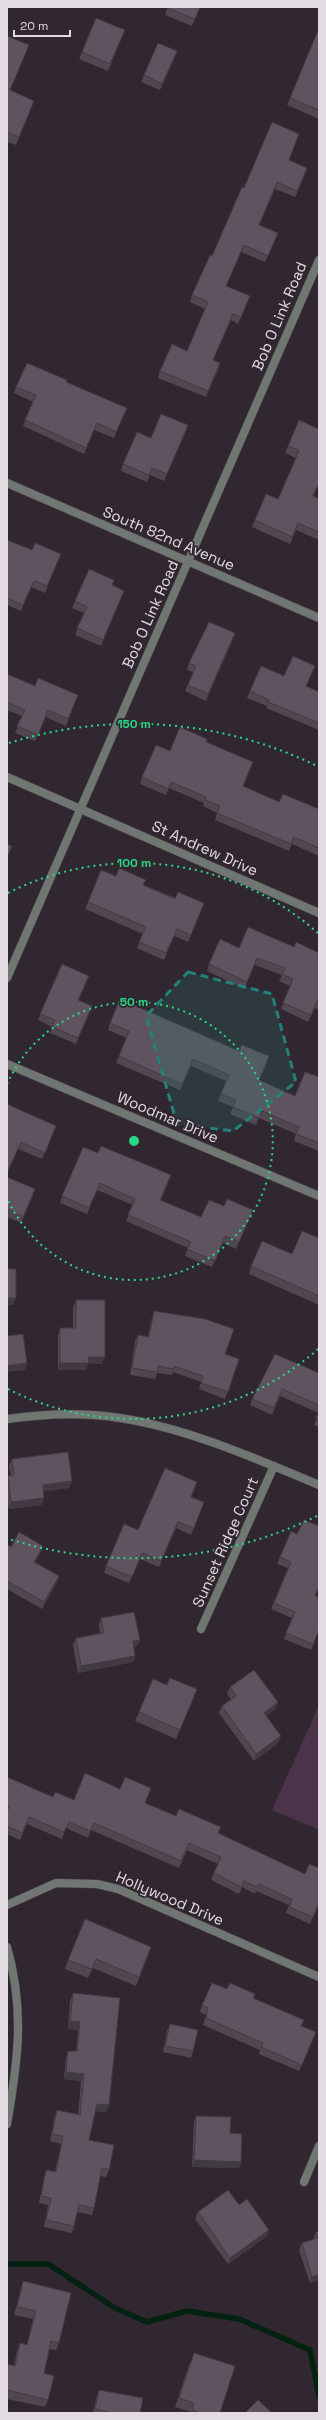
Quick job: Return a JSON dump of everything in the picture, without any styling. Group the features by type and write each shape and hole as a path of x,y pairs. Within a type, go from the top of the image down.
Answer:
{"street":[{"name":"Bob O Link Road","path":"7,978 319,260"},
{"name":"South 82nd Avenue","path":"7,483 319,618"},
{"name":"St Andrew Drive","path":"7,777 319,913"},
{"name":"Woodmar Drive","path":"7,1064 319,1196"},
{"path":"7,1419 73,1416 120,1418 197,1437 274,1466 319,1485"},
{"name":"Sunset Ridge Court","path":"202,1629 274,1466"},
{"name":"Hollywood Drive","path":"7,1905 56,1883 97,1884 118,1889 319,1978"},
{"path":"7,1947 18,2001 19,2034 16,2071 7,2124"},
{"path":"304,2182 319,2146"}],"highlighted area":[{"path":"188,972 272,994 296,1082 233,1131 177,1124 146,1016"}],"shaded area":[{"path":"319,1705 319,1830 272,1810"}],"building":[{"path":"168,7 200,7 195,19"},
{"path":"96,18 125,30 110,64 82,52"},
{"path":"319,28 319,110 290,98"},
{"path":"7,36 29,45 10,90 34,101 19,137 7,132"},
{"path":"158,43 177,51 162,84 144,75"},
{"path":"272,122 299,134 289,160 307,168 297,191 277,182 259,225 278,233 268,256 244,245 226,286 250,296 241,317 233,314 213,360 220,363 208,391 160,371 172,344 187,351 208,302 192,295 210,255 212,256 242,187 244,188"},
{"path":"27,363 67,380 66,382 127,408 116,432 97,423 86,448 25,420 36,395 16,387"},
{"path":"161,414 188,425 167,474 152,468 149,475 123,464 137,432 151,438"},
{"path":"299,420 319,429 319,483 313,496 319,499 319,532 298,523 292,537 255,520 266,494 278,499 293,465 299,450 288,446"},
{"path":"7,540 32,550 35,543 61,554 47,586 34,581 23,605 7,598"},
{"path":"89,569 114,580 112,585 124,591 103,640 77,628 87,607 75,601"},
{"path":"209,622 235,633 208,694 188,685 196,666 189,663"},
{"path":"293,656 315,666 306,686 319,692 319,723 268,702 269,700 250,691 261,666 284,676"},
{"path":"7,674 35,686 38,678 78,695 68,719 48,710 38,735 17,726 25,710 7,702"},
{"path":"180,727 207,739 206,742 253,762 243,786 279,802 283,794 319,809 319,848 294,837 291,844 217,813 220,806 205,800 206,797 171,782 168,789 142,777 156,745 170,751"},
{"path":"7,844 12,846 7,857"},
{"path":"119,868 146,880 143,885 175,899 178,892 204,903 191,935 177,929 166,953 139,942 146,927 88,902 101,870 116,876"},
{"path":"248,927 294,947 296,942 319,953 319,1001 317,1001 311,1015 283,1003 293,979 282,974 285,968 257,958 247,982 209,964 220,939 239,948"},
{"path":"62,964 89,976 78,1000 92,1006 78,1038 52,1027 55,1020 40,1014"},
{"path":"120,999 239,1051 242,1045 269,1056 259,1080 295,1096 305,1072 319,1077 319,1143 296,1134 299,1127 262,1111 259,1118 233,1107 236,1100 221,1094 229,1075 193,1059 182,1084 119,1056 129,1031 110,1023"},
{"path":"7,1104 56,1126 45,1153 21,1142 7,1173"},
{"path":"101,1146 171,1175 160,1200 201,1217 209,1200 224,1206 227,1199 253,1210 239,1242 225,1236 215,1261 187,1249 191,1242 128,1215 135,1199 100,1183 89,1208 62,1196 83,1147 98,1153"},
{"path":"7,1177 35,1189 23,1217 7,1209"},
{"path":"302,1231 319,1238 319,1296 251,1266 262,1241 292,1254"},
{"path":"7,1269 16,1269 16,1298 7,1298"},
{"path":"76,1300 105,1300 105,1357 88,1357 89,1363 60,1363 60,1328 76,1328"},
{"path":"154,1311 205,1319 234,1329 225,1354 239,1359 228,1392 201,1383 203,1376 174,1366 174,1369 158,1366 157,1372 132,1368 138,1335 149,1337"},
{"path":"23,1334 27,1363 7,1366 7,1336"},
{"path":"275,1354 319,1373 319,1405 282,1389 274,1408 252,1399"},
{"path":"319,1412 319,1419 316,1418"},
{"path":"68,1452 72,1481 43,1485 44,1498 11,1502 8,1476 14,1475 12,1459"},
{"path":"165,1468 197,1482 191,1497 204,1502 194,1528 178,1522 161,1561 142,1553 132,1577 106,1566 124,1524 138,1530"},
{"path":"304,1520 319,1526 319,1586 315,1596 319,1598 319,1630 313,1644 286,1633 295,1612 274,1603 291,1562 280,1557 291,1531 297,1534"},
{"path":"19,1532 43,1546 34,1562 59,1576 44,1602 7,1581 7,1548 8,1545 11,1547"},
{"path":"134,1612 140,1640 133,1641 135,1656 81,1666 76,1638 104,1633 101,1618"},
{"path":"254,1670 278,1702 264,1713 281,1736 256,1754 222,1706 236,1696 230,1687"},
{"path":"170,1678 197,1689 180,1730 139,1712 153,1679 167,1685"},
{"path":"85,1773 120,1789 125,1777 151,1788 145,1803 176,1816 179,1809 221,1827 218,1833 305,1874 309,1864 319,1868 319,1903 313,1917 289,1907 292,1899 259,1884 257,1887 244,1881 241,1887 214,1873 221,1857 189,1843 181,1861 94,1823 90,1831 69,1822 64,1832 29,1817 22,1833 7,1826 7,1811 9,1807 7,1807 7,1777 53,1797 55,1792 74,1800"},
{"path":"85,1919 151,1947 139,1977 96,1959 92,1969 68,1960"},
{"path":"212,1983 227,1989 230,1983 255,1994 253,1998 304,2020 301,2026 316,2032 302,2065 261,2047 263,2043 206,2018 208,2008 202,2005"},
{"path":"73,1993 120,1998 109,2105 97,2104 89,2140 114,2145 109,2170 102,2168 94,2208 79,2205 74,2226 46,2220 51,2198 41,2196 46,2170 56,2172 63,2136 52,2134 57,2110 80,2115 84,2074 66,2072 68,2051 77,2051 80,2022 70,2021"},
{"path":"170,2024 198,2030 193,2051 165,2046"},
{"path":"196,2116 231,2117 230,2133 242,2134 241,2162 194,2160"},
{"path":"228,2190 239,2205 247,2199 269,2230 230,2258 198,2212"},
{"path":"319,2231 319,2274 312,2277 302,2243 317,2238 316,2232"},
{"path":"23,2281 71,2293 59,2343 51,2341 44,2373 54,2376 48,2400 7,2390 7,2364 15,2366 20,2343 27,2345 36,2311 17,2307"},
{"path":"194,2353 235,2366 220,2413 202,2413 192,2410 194,2403 179,2398"},
{"path":"99,2390 143,2398 140,2413 112,2413 95,2409"},
{"path":"258,2400 272,2413 245,2413"}],"waterway":[{"path":"7,2264 48,2264 115,2308 147,2322 187,2311 239,2319 310,2350 319,2396"}]}
